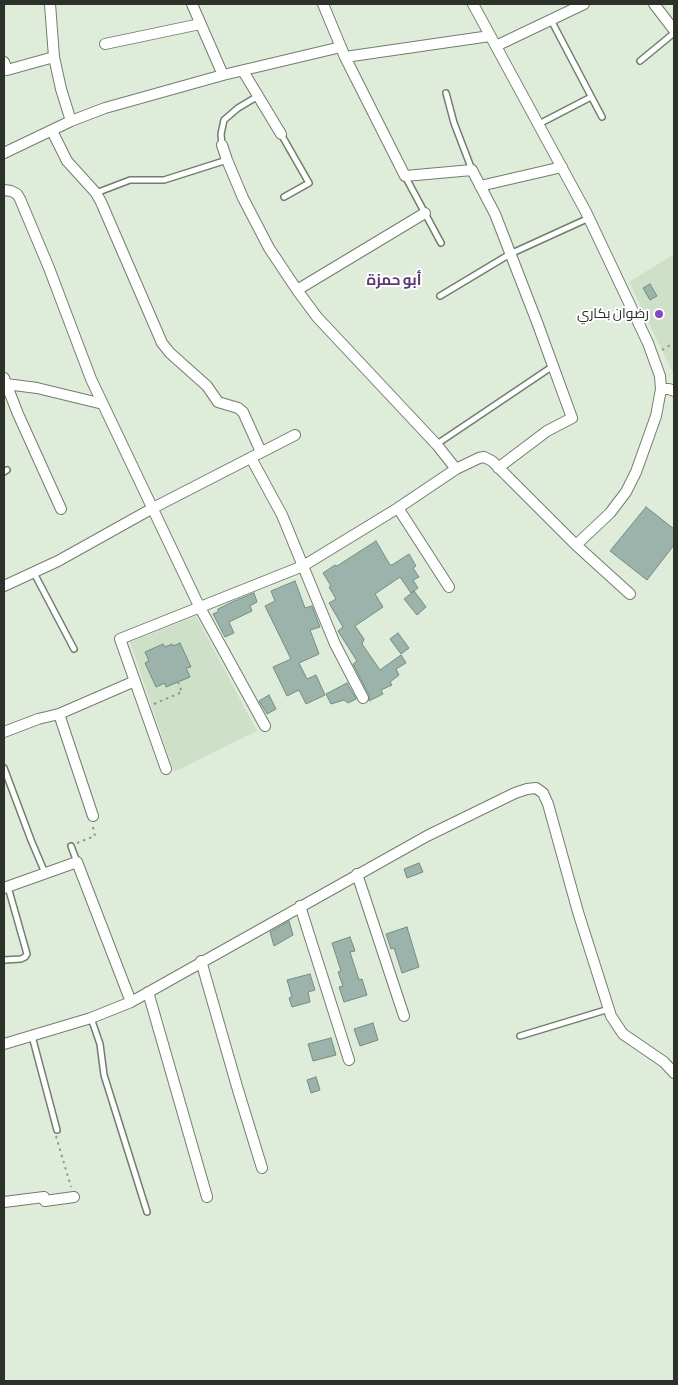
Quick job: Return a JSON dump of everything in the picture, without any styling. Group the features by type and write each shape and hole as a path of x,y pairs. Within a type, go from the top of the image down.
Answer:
{"street":[{"path":"50,4 54,57 61,89 72,121"},
{"path":"192,4 223,75"},
{"path":"323,4 343,52 405,176 472,170 495,214 553,366 572,418 547,431 498,468"},
{"path":"473,4 589,218 653,354 660,376 661,389 652,428 636,472 626,492 610,513 576,545"},
{"path":"496,46 584,4"},
{"path":"654,4 674,32"},
{"path":"105,44 200,24"},
{"path":"4,152 105,108 223,75 343,52 490,36"},
{"path":"4,62 7,70 54,57"},
{"path":"243,71 281,134"},
{"path":"52,131 67,161 96,193 101,202 162,343 170,353 207,386 218,402 238,408 243,412 261,452"},
{"path":"222,145 243,198 269,248 297,290 317,317 456,469"},
{"path":"480,186 562,167"},
{"path":"4,190 17,194 20,199 49,268 91,379 199,606 265,726"},
{"path":"297,290 425,213"},
{"path":"5,381 103,404"},
{"path":"5,381 61,509"},
{"path":"661,389 674,391"},
{"path":"4,586 34,573 153,508 295,435"},
{"path":"166,769 120,639 199,606 304,566 398,508 456,469 484,457 488,458 576,545 630,594"},
{"path":"251,458 282,514 335,644 363,698"},
{"path":"398,508 450,586"},
{"path":"4,732 38,719 59,714 135,681"},
{"path":"59,714 93,816"},
{"path":"4,1044 90,1018 130,1002 427,836 516,793 536,788 543,793 548,804 578,912 609,1009 616,1025 623,1034 664,1062 674,1073"},
{"path":"6,887 77,862 130,1002"},
{"path":"357,874 404,1016"},
{"path":"300,906 348,1060"},
{"path":"201,961 262,1168"},
{"path":"148,992 207,1197"},
{"path":"4,1202 44,1197 45,1201 74,1197"}],"lane":[{"path":"551,20 602,117"},
{"path":"640,60 674,32"},
{"path":"446,93 454,123 472,170"},
{"path":"222,145 221,134 224,120 238,108 259,96"},
{"path":"539,124 591,97"},
{"path":"281,134 308,183 284,197"},
{"path":"96,193 130,180 164,180 227,160"},
{"path":"405,176 441,243"},
{"path":"440,296 510,254 589,218"},
{"path":"436,445 553,366"},
{"path":"34,573 74,649"},
{"path":"4,768 30,840 45,874"},
{"path":"71,846 77,862"},
{"path":"4,960 21,959 27,954 6,887"},
{"path":"520,1036 609,1009"},
{"path":"90,1018 100,1044 104,1075 147,1212"},
{"path":"32,1036 57,1130"}],"path":[{"path":"653,354 674,343"},
{"path":"145,708 182,692 178,682"},
{"path":"71,846 95,836 91,821 93,816"},
{"path":"57,1130 55,1133 74,1197"}],"shaded area":[{"name":"رضوان بكاري","path":"674,254 674,375 629,282"},
{"path":"196,616 257,731 174,772 130,642"}],"building":[{"path":"650,284 657,296 650,300 643,288"},
{"path":"646,507 674,529 674,545 647,580 610,551"},
{"path":"376,541 390,565 409,554 416,566 413,568 419,577 413,580 418,588 411,593 400,577 375,594 383,607 355,626 364,639 362,644 380,670 401,655 406,663 396,669 399,675 390,682 392,685 381,690 383,694 369,701 369,695 353,664 357,661 338,631 343,627 329,603 336,599 323,573"},
{"path":"295,581 305,608 312,606 320,627 310,630 319,654 299,663 307,679 316,675 325,695 306,704 299,690 287,696 273,667 291,659 265,606 275,601 271,591"},
{"path":"414,591 426,607 417,615 404,599"},
{"path":"254,593 257,602 250,606 252,611 229,622 234,633 225,637 213,614 218,612 218,609"},
{"path":"398,633 409,648 401,654 390,639"},
{"path":"180,643 191,667 186,668 190,677 166,687 165,683 156,687 145,663 149,661 145,652 163,644 165,647"},
{"path":"347,683 356,699 348,703 344,700 331,704 326,694"},
{"path":"269,695 276,709 267,714 259,701"},
{"path":"419,863 423,872 407,878 404,869"},
{"path":"289,921 293,935 274,946 270,932"},
{"path":"407,927 419,967 402,973 394,948 391,949 386,934"},
{"path":"350,937 355,951 350,952 359,980 362,979 367,995 344,1002 339,987 343,986 338,972 341,971 332,943"},
{"path":"310,974 315,990 308,992 310,1002 292,1007 289,998 292,997 287,980"},
{"path":"373,1023 378,1040 360,1046 354,1029"},
{"path":"331,1038 336,1055 313,1061 308,1044"},
{"path":"316,1077 320,1090 311,1093 307,1080"}],"place":[{"name":"رضوان بكاري","path":"659,314"}],"district":[{"name":"أبو حمزة","path":"394,281"}]}
